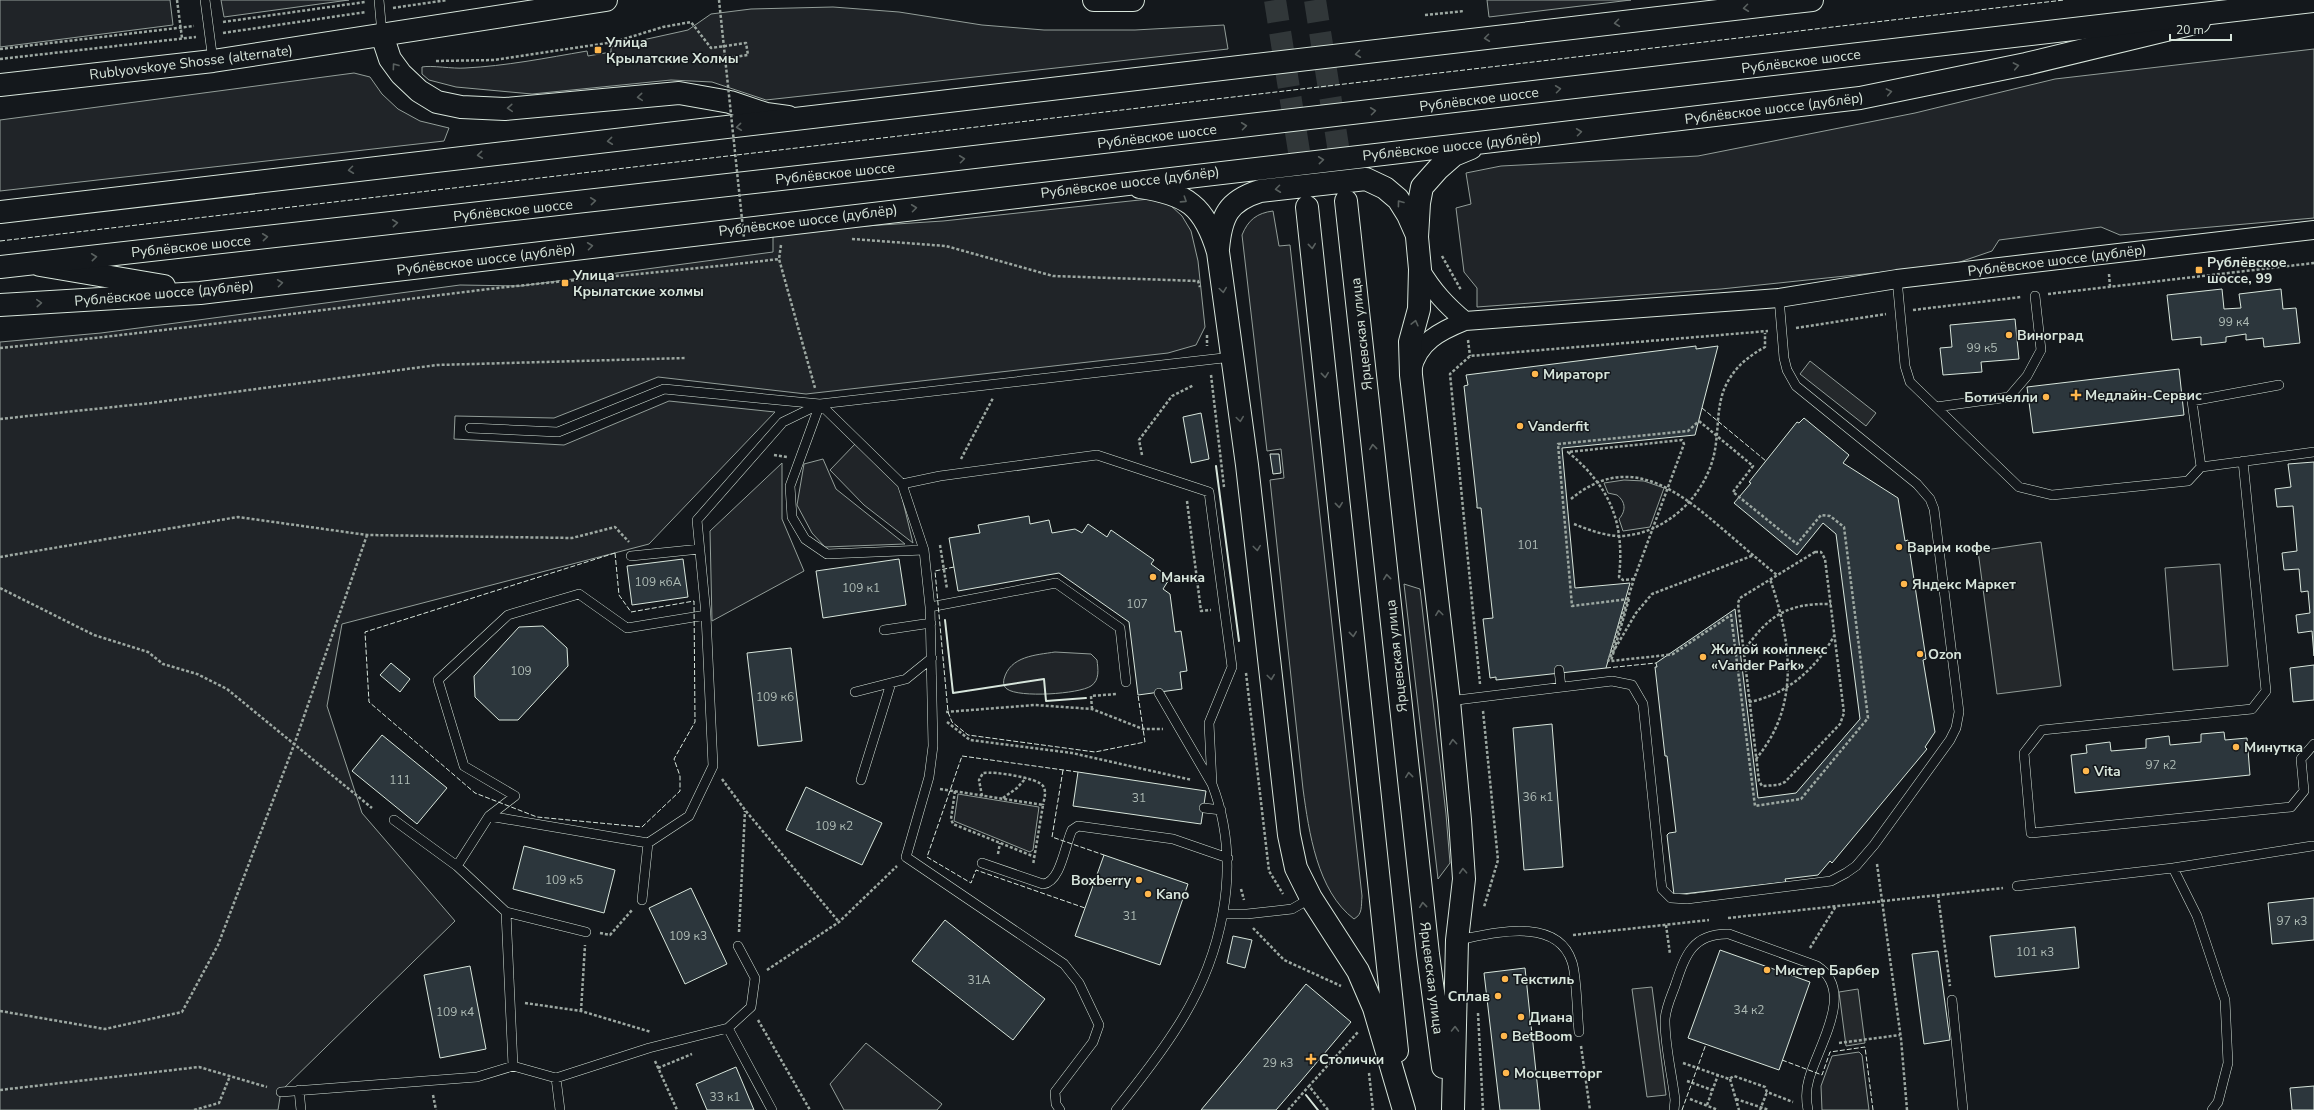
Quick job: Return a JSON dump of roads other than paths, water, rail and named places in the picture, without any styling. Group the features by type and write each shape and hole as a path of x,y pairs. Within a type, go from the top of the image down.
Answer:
{"main road":[{"path":"606,0 382,36 390,58 401,74 419,91 437,102 461,107 505,109 679,93 730,102 766,114 805,120"},
{"path":"1098,0 1133,0"},
{"path":"0,212 440,160 805,120 1812,0"},
{"name":"Рублёвское шоссе","path":"0,267 923,163 2314,1"},
{"name":"Рублёвское шоссе (дублёр)","path":"0,305 200,293 1119,183 1483,143 1860,98 2026,64 2252,9"},
{"name":"Rublyovskoye Shosse (alternate)","path":"0,85 213,61 382,36"},
{"path":"1452,1110 1466,938 1464,879 1449,701 1411,375 1410,342 1419,309 1420,269 1417,237 1419,203 1422,187 1438,169 1454,155 1483,143"},
{"path":"1218,252 1220,228 1223,219 1229,209 1245,196 1260,191 1360,179 1379,185 1398,199 1408,215 1417,237"},
{"path":"1119,183 1161,190 1177,195 1194,206 1202,214 1212,231 1218,252 1247,464 1289,835 1296,868 1311,898 1358,971 1374,1008 1404,1110"},
{"name":"Ярцевская улица","path":"1346,201 1428,954 1448,1110"},
{"path":"1308,207 1404,1110"},
{"path":"31,264 200,293"}],"street":[{"name":"Рублёвское шоссе (дублёр)","path":"1411,375 1414,359 1426,342 1442,330 1466,321 1779,298 1897,279 2314,230"},
{"path":"1420,269 1433,291 1445,305 1466,321"}],"lane":[{"path":"205,0 213,61"},
{"path":"379,0 382,36"},
{"path":"1897,279 1905,366 1910,382 2019,487 2052,495 2188,480 2201,467 2314,452"},
{"path":"1936,407 2009,397 2027,376 2041,350 2035,296"},
{"path":"1449,701 1619,681 1632,685 1643,704 1662,889 1671,898 1687,899 1831,881 1856,866 1874,845 1950,740 1959,712 1934,509 1927,495 1918,484 1796,386 1786,370 1779,298"},
{"path":"470,428 558,432 664,389 820,404 1232,357"},
{"path":"2201,467 2192,401 2279,385"},
{"path":"489,816 648,843 689,816 713,766 706,615 697,520 783,422 820,404"},
{"path":"820,404 790,486 792,517 805,539 827,554 924,550"},
{"path":"820,404 902,484 924,550 931,623 934,712 933,746 929,777 906,857 1056,958 1074,975 1098,1019 1099,1024 1092,1042 1055,1092 1056,1104 1060,1110"},
{"path":"902,484 953,474 1097,455 1209,492 1232,667 1209,723 1212,784"},
{"path":"2243,461 2266,691 2252,709 2042,730 2024,753 2031,833 2291,807 2304,791 2301,760 2314,744"},
{"path":"631,556 700,549"},
{"path":"930,607 1056,583 1120,628 1126,682"},
{"path":"457,866 489,816 515,796 464,766 438,680 508,616 579,594 627,628 706,615"},
{"path":"884,630 931,623"},
{"path":"855,692 906,679 932,658"},
{"path":"1559,670 1561,687"},
{"path":"861,780 891,683"},
{"path":"1116,1110 1156,1060 1192,1002 1210,961 1223,914 1227,889 1228,858 1221,810 1212,784 1159,693"},
{"path":"1204,808 1221,810"},
{"path":"394,820 457,866 506,912 586,932"},
{"path":"982,863 1043,884 1053,879 1070,833 1078,826 1173,839 1228,858"},
{"path":"642,900 648,843"},
{"path":"2017,886 2173,868 2312,846"},
{"path":"2173,868 2179,885 2197,916 2225,1000 2228,1063 2218,1102 2212,1110"},
{"path":"1223,914 1247,914 1292,909 1311,898"},
{"path":"506,912 514,1066"},
{"path":"1466,938 1521,930 1537,932 1550,938 1566,951 1572,962 1579,1032"},
{"path":"1674,1110 1674,1094 1665,1022 1667,1009 1684,958 1690,949 1701,940 1714,935 1729,934 1821,969 1829,977 1834,988 1834,1008 1808,1080 1808,1108"},
{"path":"281,1092 477,1077 514,1066 556,1078 649,1048 728,1028 751,1007 755,978 738,946"},
{"path":"1952,1000 1963,1110"},
{"path":"728,1028 772,1110"},
{"path":"556,1078 560,1110"},
{"path":"299,1090 301,1110"}],"tunnel":[{"path":"1275,0 1304,183"},
{"path":"1315,0 1343,178"}],"place":[{"name":"Улица Крылатские Холмы","path":"598,50"},
{"name":"Рублёвское шоссе, 99","path":"2199,270"},
{"name":"Улица Крылатские холмы","path":"565,283"},
{"name":"Виноград","path":"2009,335"},
{"name":"Мираторг","path":"1535,374"},
{"name":"Медлайн-Сервис","path":"2076,395"},
{"name":"Ботичелли","path":"2046,397"},
{"name":"Vanderfit","path":"1520,426"},
{"name":"Варим кофе","path":"1899,547"},
{"name":"Манка","path":"1153,577"},
{"name":"Яндекс Маркет","path":"1904,584"},
{"name":"Ozon","path":"1920,654"},
{"name":"Жилой комплекс «Vander Park»","path":"1703,657"},
{"name":"Минутка","path":"2236,747"},
{"name":"Vita","path":"2086,771"},
{"name":"Boxberry","path":"1139,880"},
{"name":"Kano","path":"1148,894"},
{"name":"Мистер Барбер","path":"1767,970"},
{"name":"Текстиль","path":"1505,979"},
{"name":"Сплав","path":"1498,996"},
{"name":"Диана","path":"1521,1017"},
{"name":"BetBoom","path":"1504,1036"},
{"name":"Столички","path":"1311,1059"},
{"name":"Мосцветторг","path":"1506,1073"}]}
